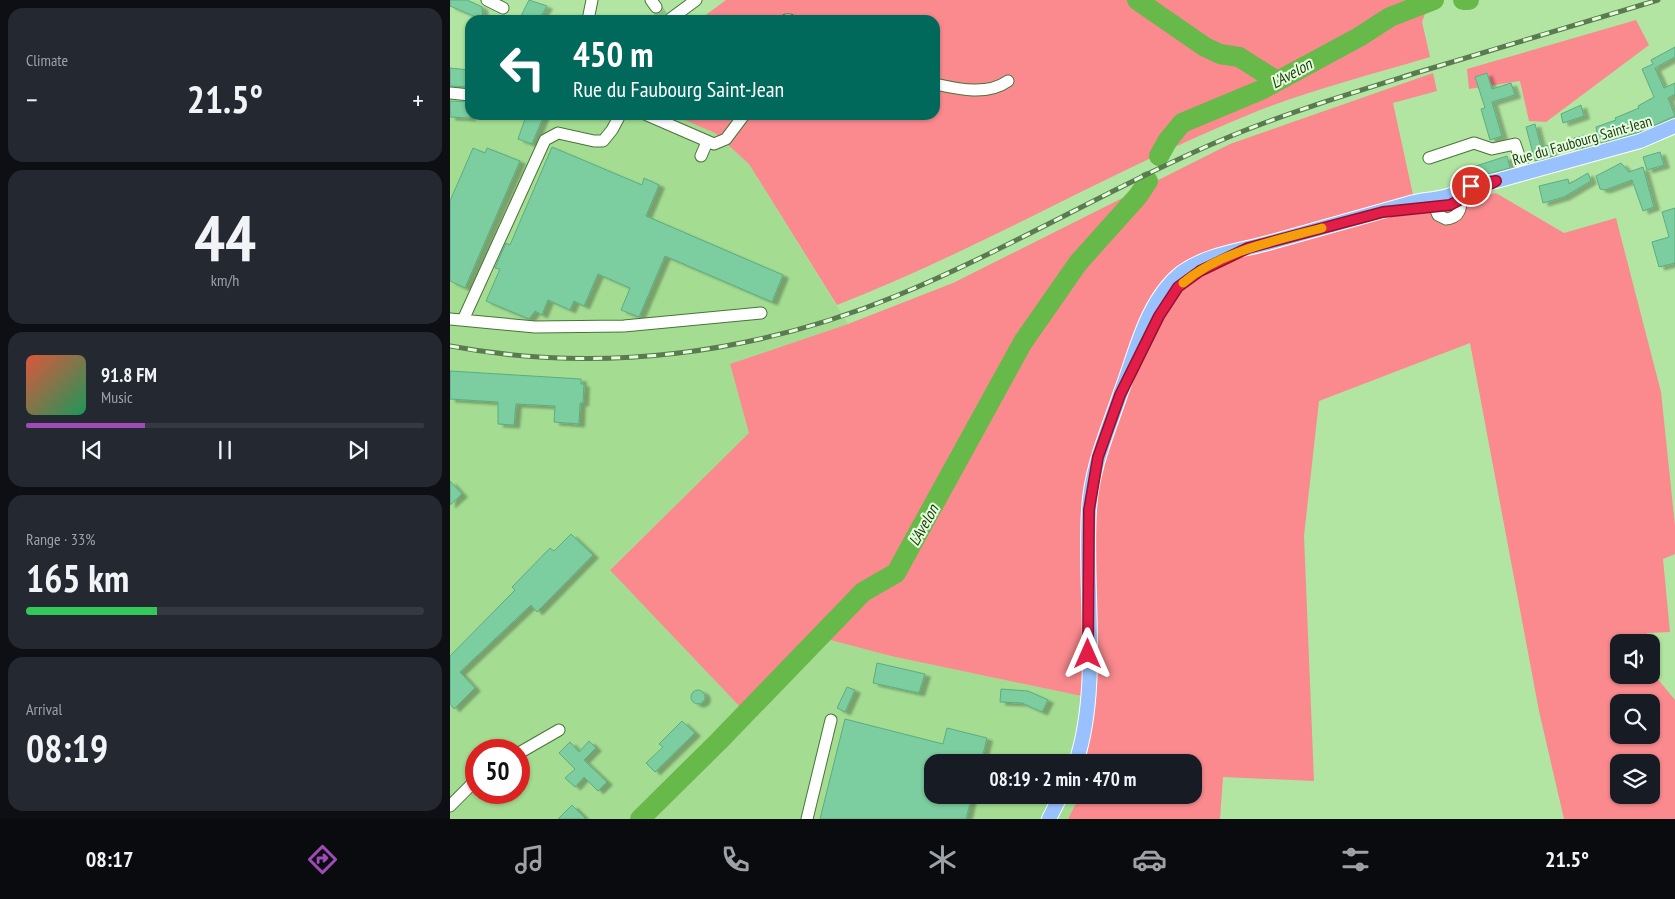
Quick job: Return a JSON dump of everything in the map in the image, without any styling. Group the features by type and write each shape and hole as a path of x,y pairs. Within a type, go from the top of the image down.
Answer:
{"main road":[{"name":"Rue du Faubourg Saint-Jean","path":"1439,202 1477,184 1496,181 1640,141 1675,127"},
{"name":"Rue du Faubourg Saint-Jean","path":"1078,754 1084,732 1088,692 1090,500 1098,457 1120,395 1159,316 1178,287 1200,271 1248,248 1383,212 1406,204 1461,200 1496,181"},
{"path":"1049,819 1056,804"}],"street":[{"path":"487,0 503,8"},
{"path":"589,15 592,0"},
{"path":"675,15 696,0"},
{"path":"940,85 987,90 999,87 1008,81"},
{"path":"450,93 465,94"},
{"path":"463,320 545,140 558,133 594,142 603,140 617,120"},
{"path":"658,120 714,144 722,142 739,120"},
{"path":"701,156 707,142"},
{"path":"1429,158 1474,143 1492,148 1515,144 1525,173"},
{"path":"450,319 535,327 624,326 761,313"},
{"path":"807,819 831,720"},
{"path":"530,747 559,730"},
{"path":"450,806 465,791"}],"shaded area":[{"path":"726,0 1430,0 1422,22 1430,57 1323,88 1260,110 1153,157 891,283 837,305 749,164 715,133 685,120 940,120 940,15 706,15"},
{"path":"1636,20 1649,45 1546,122 1529,121 1520,81 1469,89 1467,69"},
{"path":"1433,73 1437,91 1393,103 1417,213 1496,193 1564,233 1616,218 1661,392 1675,526 1675,554 1663,559 1670,632 1610,634 1610,684 1660,684 1660,682 1675,700 1675,819 1564,819 1539,711 1470,343 1319,401 1304,536 1314,781 1223,777 1220,819 1068,819 1076,804 1202,804 1202,754 1087,754 1096,699 891,656 819,637 743,710 610,570 749,433 730,364 848,324 953,283 1230,144"},
{"path":"450,98 465,99 465,120 685,120 715,133 749,164 848,324 730,364 749,433 610,569 743,710 819,637 891,656 1096,699 1087,754 924,754 924,804 1076,804 1068,819 450,819"}],"building":[{"path":"450,0 467,0 482,7 483,15 471,15 450,6"},
{"path":"529,0 547,6 542,15 522,15"},
{"path":"1675,47 1675,57 1655,68 1664,88 1675,83 1675,94 1668,98 1675,116 1637,133 1573,150 1574,138 1597,133 1596,127 1616,120 1615,118 1639,108 1638,106 1654,97 1642,69 1653,64 1651,60"},
{"path":"450,68 465,70 465,87 450,86"},
{"path":"1487,73 1492,89 1511,83 1515,95 1492,102 1502,136 1490,140 1481,109 1485,108 1475,77"},
{"path":"450,101 465,102 465,118 450,117"},
{"path":"1581,105 1584,116 1563,123 1561,114"},
{"path":"525,120 542,120 532,144 518,139"},
{"path":"1535,124 1541,147 1549,145 1552,156 1535,161 1526,127"},
{"path":"552,147 642,185 644,178 659,185 646,216 783,275 772,302 665,256 639,317 621,310 630,288 598,274 584,306 574,301 570,310 548,300 542,315 535,311 529,319 486,301 500,269 495,268 506,243 510,245"},
{"path":"473,148 485,153 487,148 520,161 465,288 450,281 450,201"},
{"path":"1660,152 1664,165 1647,170 1643,157"},
{"path":"1507,156 1510,168 1463,181 1460,171"},
{"path":"1621,163 1629,172 1643,167 1654,207 1643,211 1632,180 1605,190 1600,189 1596,176"},
{"path":"1588,173 1591,181 1564,197 1543,203 1539,186 1568,179 1569,184"},
{"path":"1675,208 1675,263 1659,267 1652,242 1669,237 1662,212"},
{"path":"450,371 581,379 581,384 584,384 583,403 580,403 579,424 554,422 555,406 516,404 514,425 498,424 498,402 450,399"},
{"path":"450,481 462,494 450,505"},
{"path":"571,534 593,555 537,612 531,605 460,672 475,688 454,709 450,704 450,656 515,590 512,587 550,548 554,551"},
{"path":"877,663 925,674 919,693 873,683"},
{"path":"847,687 855,690 845,712 837,708"},
{"path":"1001,689 1028,691 1048,700 1042,712 1022,703 1000,702"},
{"path":"698,690 703,692 705,697 703,702 698,704 693,702 691,697 693,692"},
{"path":"845,719 943,744 947,728 987,738 983,754 924,754 924,804 970,804 966,819 820,819"},
{"path":"682,721 695,733 655,772 646,763 663,747 659,744"},
{"path":"589,741 596,748 584,760 607,782 598,791 584,777 575,787 565,778 575,769 559,753 570,742 579,752"},
{"path":"572,805 586,819 558,819"}],"waterway":[{"path":"1137,0 1205,47 1220,54 1239,57 1277,81"},
{"name":"L'Avelon","path":"1159,156 1168,140 1182,123 1261,90 1359,37 1390,17 1434,0"},
{"name":"L'Avelon","path":"1463,0 1469,0"},
{"name":"L'Avelon","path":"640,819 719,741 863,592 896,573 1023,342 1078,263 1138,196 1148,181"}],"tunnel":[{"path":"656,7 662,15"}],"railway":[{"path":"450,346 507,354 563,358 620,358 732,345 788,332 842,316 938,278 1146,175 1254,127 1371,87 1658,0"}],"slow traffic":[{"path":"1183,283 1200,271 1248,248 1322,228"}],"route":[{"path":"1088,654 1088,530 1092,482 1104,438 1120,395 1172,294 1194,274 1248,248 1383,212 1450,205 1496,181 1471,186"}]}
